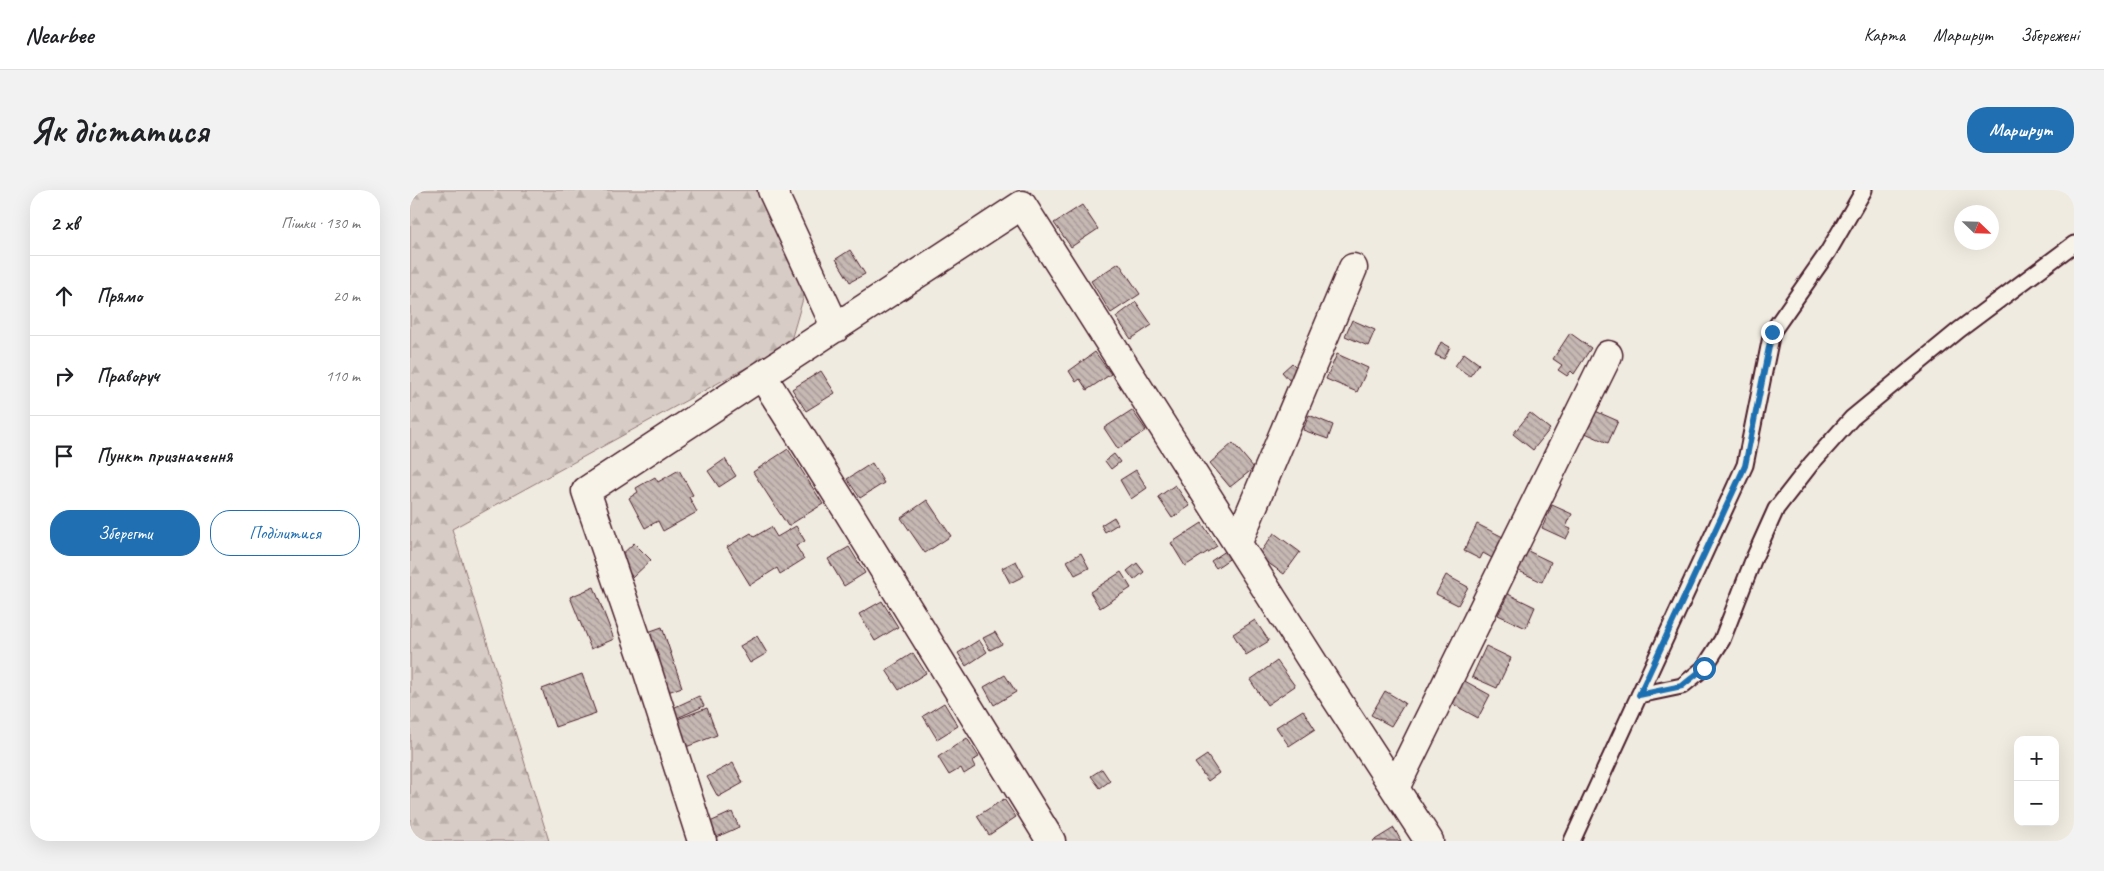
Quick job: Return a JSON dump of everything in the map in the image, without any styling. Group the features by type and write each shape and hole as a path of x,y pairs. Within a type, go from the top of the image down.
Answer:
{"street":[{"path":"772,190 836,328"},
{"path":"702,841 646,663 586,491 1022,205 1429,841"},
{"path":"1238,542 1353,268"},
{"path":"1395,788 1608,355"},
{"path":"762,377 849,513 1051,841"}],"lane":[{"path":"1572,841 1745,466 1772,332 1828,252 1864,190"},
{"path":"1639,695 1682,686 1704,668 1722,640 1754,558 1776,509 1811,464 1852,418 1959,330 2074,244"}],"green space":[{"path":"410,190 763,190 807,285 789,347 740,371 452,529 549,841 410,841"}],"building":[{"path":"1082,205 1098,229 1071,247 1054,223"},
{"path":"850,250 865,274 850,282 836,259"},
{"path":"1119,263 1140,294 1111,313 1091,281"},
{"path":"1136,302 1152,325 1131,339 1116,317"},
{"path":"1352,320 1375,330 1368,346 1345,336"},
{"path":"1570,333 1591,348 1574,374 1571,371 1567,376 1558,370 1562,365 1553,359"},
{"path":"1441,342 1450,347 1444,359 1435,355"},
{"path":"1095,352 1111,374 1087,390 1080,379 1076,382 1069,371"},
{"path":"1464,353 1479,364 1470,376 1455,366"},
{"path":"1337,354 1368,368 1357,392 1326,379"},
{"path":"1292,363 1300,371 1290,381 1282,372"},
{"path":"821,371 835,393 806,411 792,389"},
{"path":"1132,410 1146,430 1118,449 1104,428"},
{"path":"1593,410 1618,421 1608,443 1583,432"},
{"path":"1530,413 1550,429 1533,450 1513,434"},
{"path":"1309,415 1333,425 1328,439 1303,430"},
{"path":"1233,443 1254,468 1230,487 1210,463"},
{"path":"788,449 823,504 788,526 753,472"},
{"path":"1114,454 1120,462 1111,469 1105,461"},
{"path":"725,459 736,476 719,487 708,471"},
{"path":"872,463 884,483 860,498 847,479"},
{"path":"679,470 693,495 689,497 697,512 663,531 658,521 645,528 629,498 638,492 636,488 655,477 658,482"},
{"path":"1136,470 1147,488 1131,499 1120,480"},
{"path":"1175,485 1190,506 1172,518 1158,497"},
{"path":"927,500 951,536 925,553 901,518"},
{"path":"1552,505 1572,514 1566,527 1571,529 1566,539 1542,528"},
{"path":"1114,517 1118,524 1105,532 1101,525"},
{"path":"1202,523 1217,546 1185,566 1171,543"},
{"path":"1477,524 1503,537 1492,558 1483,553 1480,559 1464,551"},
{"path":"796,526 805,541 796,546 804,559 780,574 777,568 750,585 727,547 751,533 754,537 771,527 777,537"},
{"path":"1274,533 1300,552 1284,574 1258,556"},
{"path":"634,543 651,560 633,577 617,559"},
{"path":"849,547 865,573 844,586 828,559"},
{"path":"1230,548 1235,555 1216,568 1211,561"},
{"path":"1526,550 1551,562 1542,582 1517,570"},
{"path":"1081,553 1089,568 1075,575 1067,561"},
{"path":"1016,561 1024,576 1010,583 1002,568"},
{"path":"1137,563 1144,572 1134,580 1127,571"},
{"path":"1121,572 1131,588 1100,608 1090,592"},
{"path":"1446,575 1468,587 1458,605 1436,594"},
{"path":"594,587 614,639 591,649 570,597"},
{"path":"1508,594 1535,607 1526,628 1498,615"},
{"path":"882,601 898,627 875,641 859,614"},
{"path":"1255,620 1269,641 1246,655 1233,634"},
{"path":"662,627 682,687 665,693 645,633"},
{"path":"995,632 1002,644 990,650 983,638"},
{"path":"757,636 767,653 750,663 740,646"},
{"path":"979,640 987,652 966,666 958,653"},
{"path":"1486,646 1511,658 1497,688 1472,677"},
{"path":"913,653 926,673 899,690 886,670"},
{"path":"1277,661 1295,686 1267,705 1250,680"},
{"path":"582,674 596,713 555,727 542,689"},
{"path":"1005,675 1016,692 994,705 984,687"},
{"path":"1463,680 1490,695 1478,718 1451,703"},
{"path":"1385,691 1405,703 1391,726 1371,715"},
{"path":"699,696 704,706 675,719 671,709"},
{"path":"944,703 958,726 937,739 923,716"},
{"path":"707,708 717,735 686,747 675,720"},
{"path":"1303,710 1315,729 1289,746 1276,727"},
{"path":"967,738 979,757 972,761 975,767 964,774 961,768 949,775 938,757"},
{"path":"1207,755 1219,773 1208,781 1195,763"},
{"path":"733,763 743,783 718,797 707,777"},
{"path":"1102,769 1110,781 1100,788 1091,776"},
{"path":"1004,799 1016,817 989,835 977,816"},
{"path":"732,812 739,827 717,837 710,822"},
{"path":"1394,828 1401,841 1373,841"}],"route":[{"path":"1704,668 1682,686 1639,695 1745,466 1772,332"}]}
